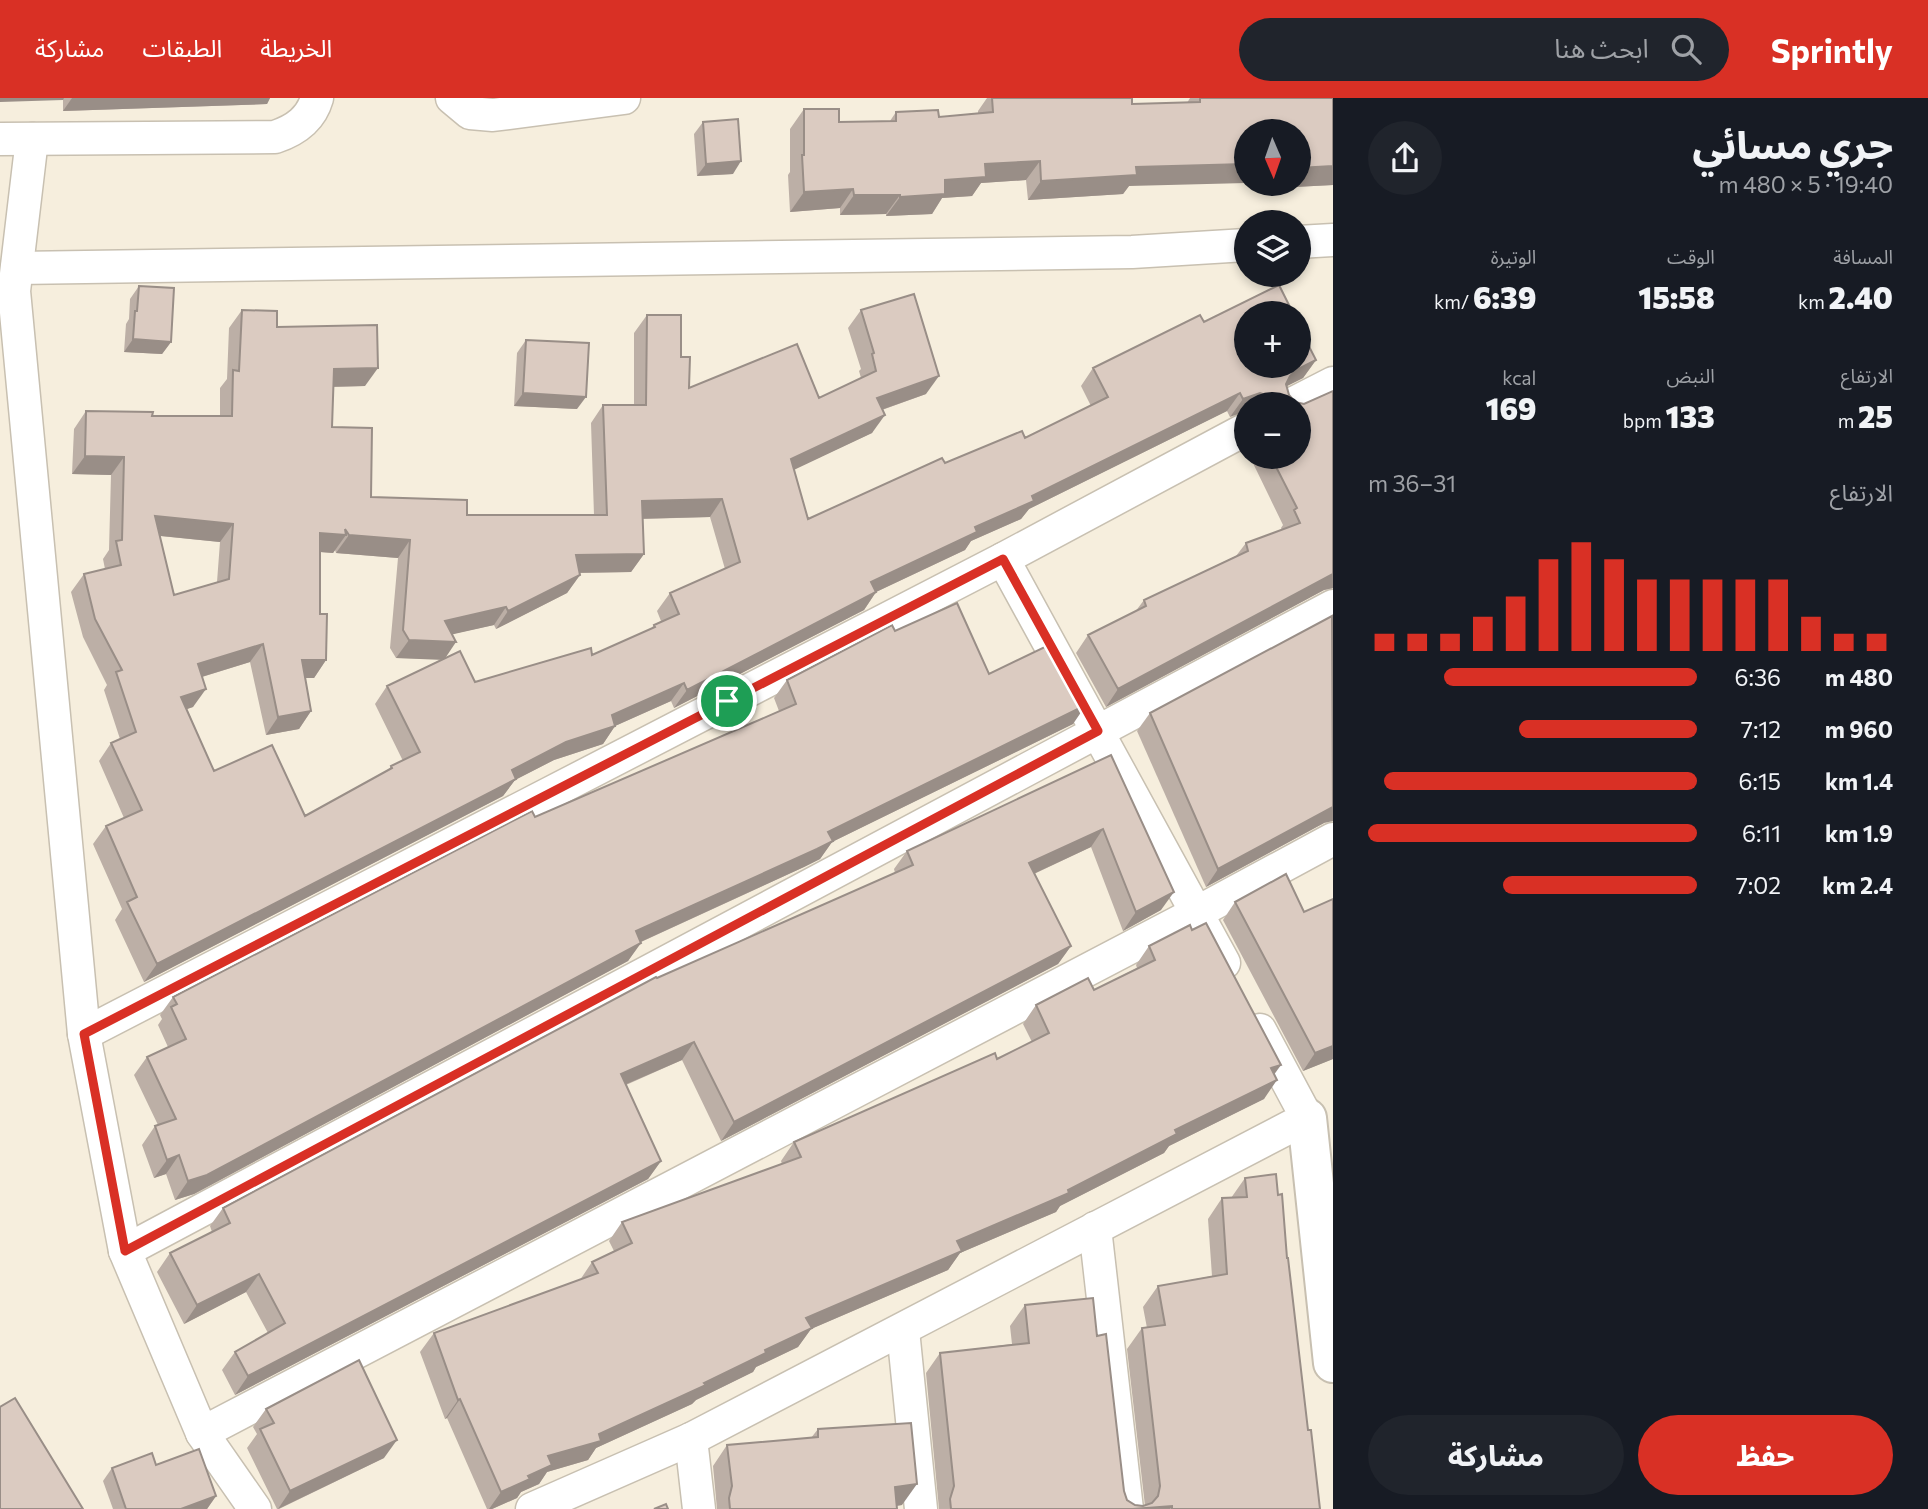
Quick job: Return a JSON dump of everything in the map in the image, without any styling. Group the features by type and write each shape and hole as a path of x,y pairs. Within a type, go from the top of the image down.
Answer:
{"street":[{"path":"254,1509 202,1433 125,1251 84,1034 14,291 17,268 9,141 275,136 299,126 309,116 317,98"},
{"path":"452,98 470,113 493,115 624,98"},
{"path":"1311,241 1333,240"},
{"path":"17,268 1132,252 1234,246"},
{"path":"1311,394 1333,383"},
{"path":"84,1034 1003,559 1234,435"},
{"path":"1003,559 1243,997 1324,1113 1333,1363"},
{"path":"125,1251 1333,606"},
{"path":"202,1433 1333,839"},
{"path":"532,1509 691,1439 1095,1228 1324,1113"},
{"path":"1095,1228 1127,1509"},
{"path":"903,1330 920,1509"},
{"path":"691,1439 699,1509"}],"building":[{"path":"992,98 1132,98 1132,104 1200,102 1200,98 1333,98 1333,166 1311,167 1311,119 1234,119 1234,164 1136,167 1137,175 1041,181 1040,161 985,164 986,177 945,180 945,194 900,197 854,195 853,189 804,192 804,109 839,109 839,122 896,121 896,112 938,110 939,117 993,112"},
{"path":"738,119 741,161 706,164 703,122"},
{"path":"139,286 174,288 171,342 133,339"},
{"path":"1275,287 1280,287 1287,301 1247,301"},
{"path":"914,294 939,376 877,398 885,415 791,459 808,519 942,458 945,463 1022,431 1025,438 1108,397 1093,368 1200,315 1204,322 1234,307 1234,378 1289,378 1286,384 1288,392 1234,392 1234,396 1032,496 1034,501 975,527 977,532 871,582 876,592 687,690 684,683 612,715 615,726 566,742 512,770 516,779 157,964 127,902 137,897 106,826 142,810 111,743 136,732 116,672 122,670 95,619 84,574 121,565 116,541 122,540 124,457 85,456 86,411 153,412 152,416 232,416 233,370 239,371 242,310 277,311 277,327 377,325 378,368 334,369 332,427 372,428 371,497 467,500 467,515 607,515 603,405 646,405 647,315 681,315 681,357 690,357 689,388 797,344 819,398 876,371 874,353 861,310","holes":["722,499 740,562 670,593 679,614 592,655 591,648 475,682 460,651 387,686 420,752 305,816 272,745 214,771 181,697 206,689 198,664 263,644 278,717 311,711 302,660 326,660 327,614 320,614 320,533 346,535 345,529 349,535 410,540 403,630 409,640 456,642 445,621 506,607 508,611 580,575 576,555 644,554 642,501","155,516 233,524 229,579 174,595"]},
{"path":"526,340 589,343 586,397 523,393"},
{"path":"1333,391 1333,574 1118,689 1088,635 1146,606 1144,600 1248,551 1246,543 1300,523 1294,510 1297,508 1277,469 1311,469 1311,401"},
{"path":"957,603 989,674 1051,644 1086,705 828,832 833,841 636,931 641,943 207,1175 188,1181 179,1155 167,1160 155,1126 176,1119 147,1057 186,1039 171,1007 177,1004 173,997 532,811 535,817 796,704 787,680 892,625 895,631"},
{"path":"1332,616 1333,807 1218,869 1150,713"},
{"path":"1111,755 1174,892 1136,912 1103,829 1029,863 1071,946 734,1122 694,1042 621,1074 661,1161 248,1376 235,1352 285,1323 259,1274 197,1305 170,1253 230,1223 223,1208 656,977 913,865 907,851"},
{"path":"1286,874 1304,912 1333,899 1333,1046 1315,1053 1235,902"},
{"path":"1206,923 1281,1065 1271,1068 1277,1080 1175,1130 1177,1134 1068,1190 1069,1193 957,1241 962,1251 806,1318 812,1328 765,1350 766,1353 704,1383 706,1385 599,1434 601,1441 548,1456 552,1465 501,1492 460,1399 458,1400 434,1333 598,1273 592,1262 632,1243 622,1222 801,1157 794,1142 995,1053 997,1059 1049,1033 1036,1005 1088,978 1094,990 1155,960 1149,946 1190,925 1192,930"},
{"path":"1276,1174 1278,1195 1282,1194 1287,1258 1320,1509 1172,1509 1172,1506 1133,1509 951,1509 950,1499 954,1486 940,1353 1029,1343 1025,1305 1093,1298 1097,1336 1106,1334 1124,1491 1127,1500 1135,1505 1152,1503 1158,1496 1160,1486 1142,1328 1165,1325 1158,1286 1227,1274 1222,1198 1247,1197 1245,1178"},
{"path":"359,1360 397,1440 290,1491 260,1429 274,1423 266,1409"},
{"path":"15,1398 83,1509 0,1509 0,1407"},
{"path":"911,1423 917,1484 895,1487 897,1509 730,1509 732,1486 727,1445 818,1437 818,1429"},
{"path":"199,1449 216,1496 181,1509 126,1509 112,1468 152,1453 156,1465"},
{"path":"666,1504 668,1509 654,1509"}],"route":[{"path":"1003,559 1098,731 125,1251 84,1034 727,701 1003,559"}]}
